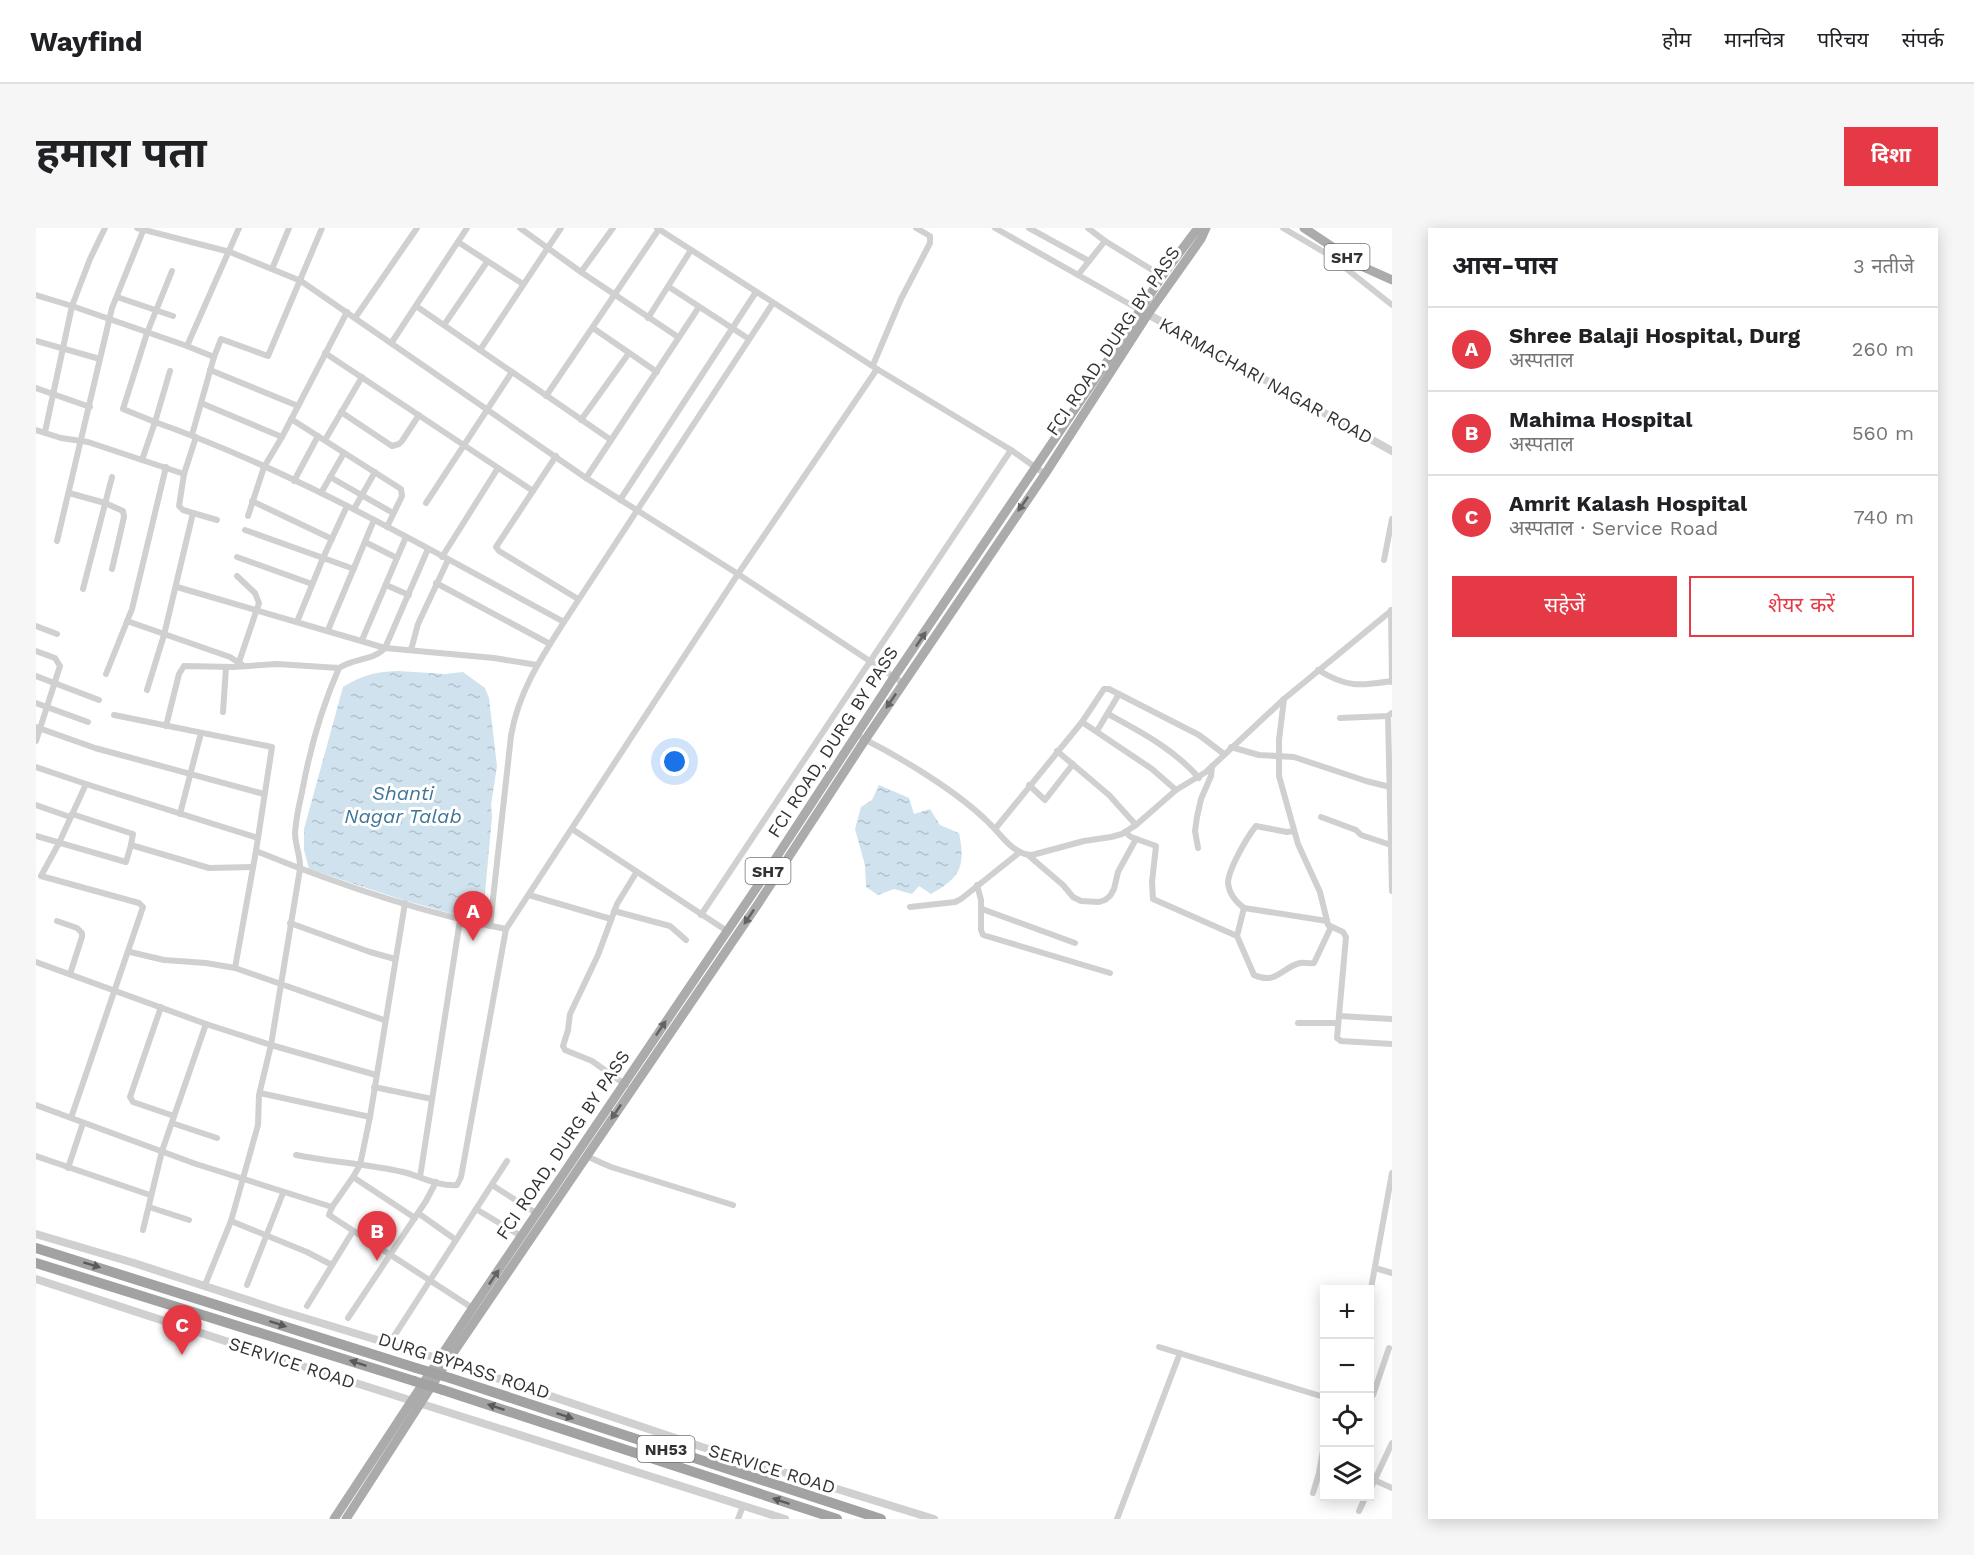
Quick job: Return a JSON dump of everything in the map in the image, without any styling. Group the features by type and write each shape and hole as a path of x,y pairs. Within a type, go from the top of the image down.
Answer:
{"highway":[{"name":"DURG BYPASS ROAD","path":"36,1248 450,1378 881,1519"},
{"name":"DURG BYPASS ROAD","path":"36,1263 443,1390 837,1519"}],"main road":[{"name":"FCI ROAD, DURG BY PASS","path":"899,680 1045,474 1144,312 1162,276 1195,232 1205,228"},
{"name":"FCI ROAD, DURG BY PASS","path":"346,1519 356,1496 476,1311 536,1213 758,904 861,738 1036,468 1144,312 1201,239 1205,228"},
{"name":"SH7","path":"1304,228 1361,266 1392,280"},
{"name":"FCI ROAD, DURG BY PASS","path":"476,1311 586,1156 727,931 861,738"},
{"name":"FCI ROAD, DURG BY PASS","path":"334,1519 356,1496"}],"street":[{"path":"45,432 72,306 90,258 105,228"},
{"path":"187,346 239,228"},
{"path":"272,269 289,228"},
{"path":"217,520 179,506 201,403 220,339 268,356 322,228"},
{"path":"355,318 417,228"},
{"path":"392,342 467,228"},
{"path":"520,228 678,337"},
{"path":"480,350 561,228"},
{"path":"581,272 613,228"},
{"path":"296,1155 360,1165 454,1186 459,1182 506,929 875,367 901,299 930,243 930,236 916,228"},
{"path":"995,228 1144,312"},
{"path":"1029,228 1089,261"},
{"path":"1088,228 1162,276"},
{"path":"1283,228 1329,255 1392,305"},
{"path":"57,541 110,319 140,229 230,252 301,281 586,478 899,680"},
{"path":"546,396 658,229 875,367 1011,450 1045,474"},
{"path":"1078,275 1106,241"},
{"path":"458,242 523,284"},
{"path":"648,318 691,250"},
{"path":"444,325 487,262"},
{"path":"172,271 147,333 123,409 194,436 351,507 564,622"},
{"path":"669,287 749,339"},
{"path":"620,500 756,292"},
{"path":"36,296 110,319 214,357"},
{"path":"117,297 173,316"},
{"path":"490,926 514,718 537,665 773,303"},
{"path":"416,306 611,440"},
{"path":"586,478 699,307"},
{"path":"248,516 264,467 347,312"},
{"name":"KARMACHARI NAGAR ROAD","path":"1144,312 1392,452"},
{"path":"592,328 657,372"},
{"path":"36,340 100,359"},
{"path":"325,353 533,491"},
{"path":"581,420 629,353"},
{"path":"210,370 298,406"},
{"path":"142,460 156,422 170,371"},
{"path":"426,503 512,372"},
{"path":"325,440 362,377"},
{"path":"36,388 90,407"},
{"path":"201,403 282,437"},
{"path":"341,412 392,446 402,441 419,415"},
{"path":"291,420 401,489 402,496 387,527"},
{"path":"36,430 81,441 184,474"},
{"path":"294,481 318,436"},
{"path":"701,915 1011,450"},
{"path":"321,493 344,453"},
{"path":"556,456 496,547 578,599"},
{"path":"106,674 128,621 166,467"},
{"path":"411,650 418,624 445,558 498,468"},
{"path":"297,621 332,539 375,472"},
{"path":"83,590 112,477"},
{"path":"330,477 393,513"},
{"path":"69,493 121,508 124,517 112,569"},
{"path":"252,501 332,539"},
{"path":"147,690 177,587 193,513"},
{"path":"1384,560 1389,544 1392,519"},
{"path":"328,630 374,520"},
{"path":"245,530 354,569"},
{"path":"362,640 406,537"},
{"path":"365,542 397,558"},
{"path":"205,1285 231,1221 258,1125 260,1093 282,984 300,869 295,832 309,752 325,700 339,668 344,664 376,655 385,648 428,549"},
{"path":"237,557 312,584"},
{"path":"237,576 255,593 259,603 242,664"},
{"path":"436,583 550,644"},
{"path":"386,585 409,596"},
{"path":"177,587 385,648 494,658 537,665"},
{"path":"1028,855 1084,841 1111,837 1136,825 1176,790 1212,766 1284,699 1391,610"},
{"path":"1318,670 1333,679 1353,685 1392,681 1391,610"},
{"path":"128,621 222,654 242,664"},
{"path":"36,626 57,634"},
{"path":"36,651 58,660 60,666 38,728 36,741"},
{"path":"166,726 184,666 226,667 242,664 277,664 339,668"},
{"path":"223,712 226,667"},
{"path":"36,676 99,700"},
{"path":"995,829 1082,722 1104,689 1109,689 1199,735 1224,754"},
{"path":"1097,732 1119,694"},
{"path":"1244,908 1237,936 1254,975 1268,978 1277,976 1300,963 1314,963 1329,924 1320,892 1298,843 1279,776 1278,756 1284,699"},
{"path":"36,703 88,722"},
{"path":"1108,714 1162,745 1185,763 1204,791"},
{"path":"114,715 272,747 235,968"},
{"path":"1340,718 1390,715 1392,891"},
{"path":"1082,722 1152,769 1176,790"},
{"path":"38,728 95,748 264,794"},
{"path":"180,814 201,733"},
{"path":"861,738 940,784 980,814 1003,839 1028,855 1063,885 1073,897 1081,901 1099,902 1110,896 1121,866 1136,839"},
{"path":"1231,747 1247,753 1294,757 1366,782 1390,787"},
{"path":"1057,751 1109,795 1136,825"},
{"path":"1029,785 1045,800 1074,764"},
{"path":"36,766 258,838"},
{"path":"1198,848 1195,831 1212,766"},
{"path":"71,1118 144,910 142,905 38,875 59,843 86,784"},
{"path":"36,805 133,834 126,862 36,836"},
{"path":"1321,817 1391,845"},
{"path":"1294,831 1287,832 1258,825 1254,828 1228,880 1229,889 1235,901 1244,908 1329,924 1343,932 1346,937 1336,1036 1339,1040 1392,1044"},
{"path":"572,829 727,931"},
{"path":"1125,832 1136,839 1156,846 1152,882 1153,899 1237,936"},
{"path":"131,845 209,868 253,867"},
{"path":"256,851 300,869 405,903 460,920 506,929"},
{"path":"910,907 955,902 962,899 1020,852"},
{"path":"628,1086 592,1061 566,1050 563,1046 570,1014 598,955 614,911 636,873"},
{"path":"977,885 982,909 981,933 1110,973"},
{"path":"528,895 611,919"},
{"path":"405,903 360,1165 329,1215 476,1311"},
{"path":"982,909 1076,944"},
{"path":"614,911 670,926 686,940"},
{"path":"420,1177 460,920"},
{"path":"57,921 77,928 82,933 70,974"},
{"path":"290,923 395,959"},
{"path":"129,952 164,960 235,968 384,1020"},
{"path":"36,962 206,1024 376,1075"},
{"path":"161,1007 130,1093 130,1100 216,1138"},
{"path":"1298,1023 1392,1019"},
{"path":"143,1230 162,1151 206,1024"},
{"path":"374,1087 432,1099"},
{"path":"260,1093 370,1117"},
{"path":"36,1105 244,1180 332,1207"},
{"path":"68,1168 83,1123"},
{"path":"36,1156 150,1195"},
{"path":"586,1156 611,1167 733,1205"},
{"path":"388,1344 507,1161"},
{"path":"1372,1285 1389,1213 1392,1173"},
{"path":"353,1177 456,1240"},
{"path":"348,1318 436,1182"},
{"path":"492,1185 536,1213"},
{"path":"247,1285 283,1192"},
{"path":"148,1207 189,1220"},
{"path":"477,1209 522,1236"},
{"path":"231,1221 332,1265"},
{"path":"307,1306 353,1231"},
{"name":"SERVICE ROAD","path":"36,1234 205,1285 444,1361 702,1447 934,1519"},
{"path":"1375,1268 1392,1273"},
{"name":"SERVICE ROAD","path":"36,1279 785,1519"},
{"path":"1159,1347 1320,1396"},
{"path":"1374,1393 1389,1348"},
{"path":"1117,1519 1180,1353"},
{"path":"1392,1443 1374,1480 1392,1488"},
{"path":"1313,1493 1324,1447"},
{"path":"1359,1511 1364,1501"},
{"path":"738,1519 743,1506"}],"water":[{"name":"Shanti Nagar Talab","path":"398,671 445,674 463,672 485,688 489,698 497,766 491,805 492,817 484,904 460,904 453,914 309,869 304,850 304,829 343,687 369,675"},
{"path":"879,785 909,798 914,814 930,809 940,825 959,833 962,855 959,870 949,882 931,894 919,886 912,894 894,889 878,895 866,887 865,865 855,829 861,807 872,800"}],"place":[{"name":"Shree Balaji Hospital, Durg","path":"473,941"},
{"name":"Mahima Hospital","path":"377,1261"},
{"name":"Amrit Kalash Hospital","path":"182,1355"}]}
